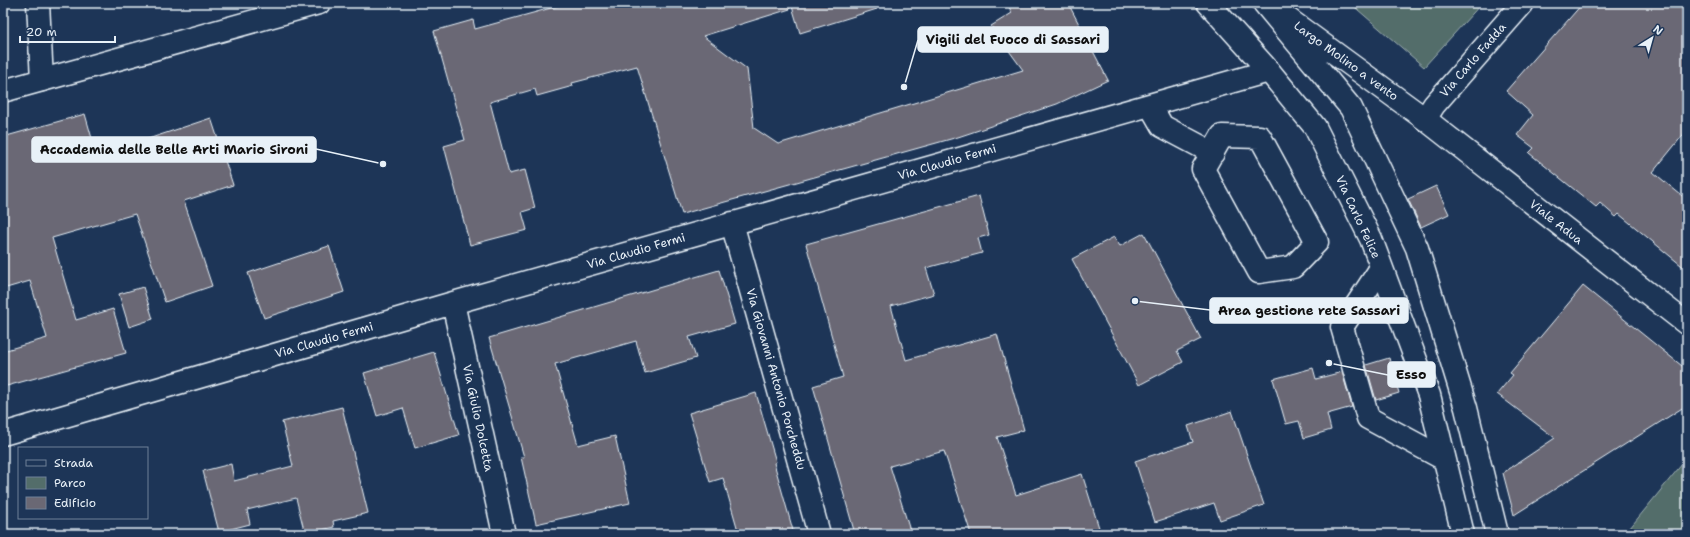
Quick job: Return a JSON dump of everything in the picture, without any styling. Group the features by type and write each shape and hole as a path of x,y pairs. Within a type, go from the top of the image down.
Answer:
{"street":[{"path":"38,3 42,80"},
{"path":"3,91 319,3"},
{"name":"Via Carlo Felice","path":"1208,3 1269,71 1315,128 1371,239 1429,395 1463,534"},
{"path":"1264,3 1351,108 1417,248 1466,408 1497,534"},
{"name":"Largo Molino a vento","path":"1267,3 1425,119"},
{"name":"Via Carlo Fadda","path":"1425,119 1434,105 1523,3"},
{"name":"Via Claudio Fermi","path":"3,434 453,302 1269,71"},
{"path":"1150,105 1162,126 1212,153"},
{"name":"Viale Adua","path":"1425,119 1687,324"},
{"path":"1222,136 1260,137 1317,242 1293,267 1259,272 1203,169 1212,153 1222,136"},
{"name":"Via Giovanni Antonio Porcheddu","path":"732,223 819,534"},
{"path":"1381,268 1342,327 1368,418 1444,459"},
{"name":"Via Giulio Dolcetta","path":"453,302 504,534"}],"green space":[{"path":"1350,3 1482,3 1424,67"},
{"path":"1687,458 1687,534 1625,534"}],"building":[{"path":"569,3 789,3 790,9 703,36 747,69 754,128 778,144 1023,70 991,26 1012,13 1007,3 1068,3 1108,80 1057,104 958,137 682,214 637,66 572,83 573,86 537,96 535,89 490,102 509,174 525,170 535,208 522,212 527,230 470,245 444,146 465,140 434,31 473,20 475,29"},
{"path":"791,3 876,3 877,9 800,33"},
{"path":"1583,3 1687,3 1687,130 1653,172 1687,200 1687,270 1619,214 1616,217 1600,203 1596,207 1529,153 1534,148 1517,135 1533,115 1506,91"},
{"path":"85,114 97,156 211,118 233,185 184,201 212,286 165,302 135,214 52,238 76,320 113,309 126,353 3,387 3,351 47,338 30,281 3,289 3,137"},
{"path":"1436,186 1449,214 1421,227 1408,199"},
{"path":"979,196 989,235 978,238 982,253 926,268 934,294 891,306 906,360 997,334 1024,430 997,437 1016,495 1082,474 1101,534 971,534 944,451 890,466 911,534 855,534 813,386 843,377 806,244"},
{"path":"1144,233 1201,339 1177,351 1183,362 1139,385 1072,259 1114,237 1120,246"},
{"path":"329,246 344,292 264,318 248,273"},
{"path":"719,270 735,324 689,337 696,358 645,373 636,341 555,364 578,445 615,436 630,503 536,524 521,457 524,457 489,338"},
{"path":"1583,286 1687,370 1687,405 1514,515 1503,473 1555,438 1497,394 1513,375 1510,373"},
{"path":"143,287 153,319 129,327 119,294"},
{"path":"434,352 459,435 415,448 403,408 377,416 364,373"},
{"path":"1389,358 1399,393 1376,400 1366,365"},
{"path":"1313,368 1316,379 1342,372 1352,407 1327,414 1331,430 1304,438 1299,421 1286,424 1273,379"},
{"path":"756,393 776,462 774,463 794,534 739,534 723,478 710,482 689,413"},
{"path":"342,407 368,513 333,521 334,527 305,534 296,498 247,510 250,524 219,532 203,471 231,464 234,481 293,466 282,422"},
{"path":"1232,411 1264,505 1220,520 1214,503 1155,522 1135,461 1193,442 1188,426"}],"place":[{"name":"Vigili del Fuoco di Sassari","path":"904,87"},
{"name":"Accademia delle Belle Arti Mario Sironi","path":"383,164"},
{"name":"Area gestione rete Sassari","path":"1135,301"},
{"name":"Esso","path":"1329,363"}]}
